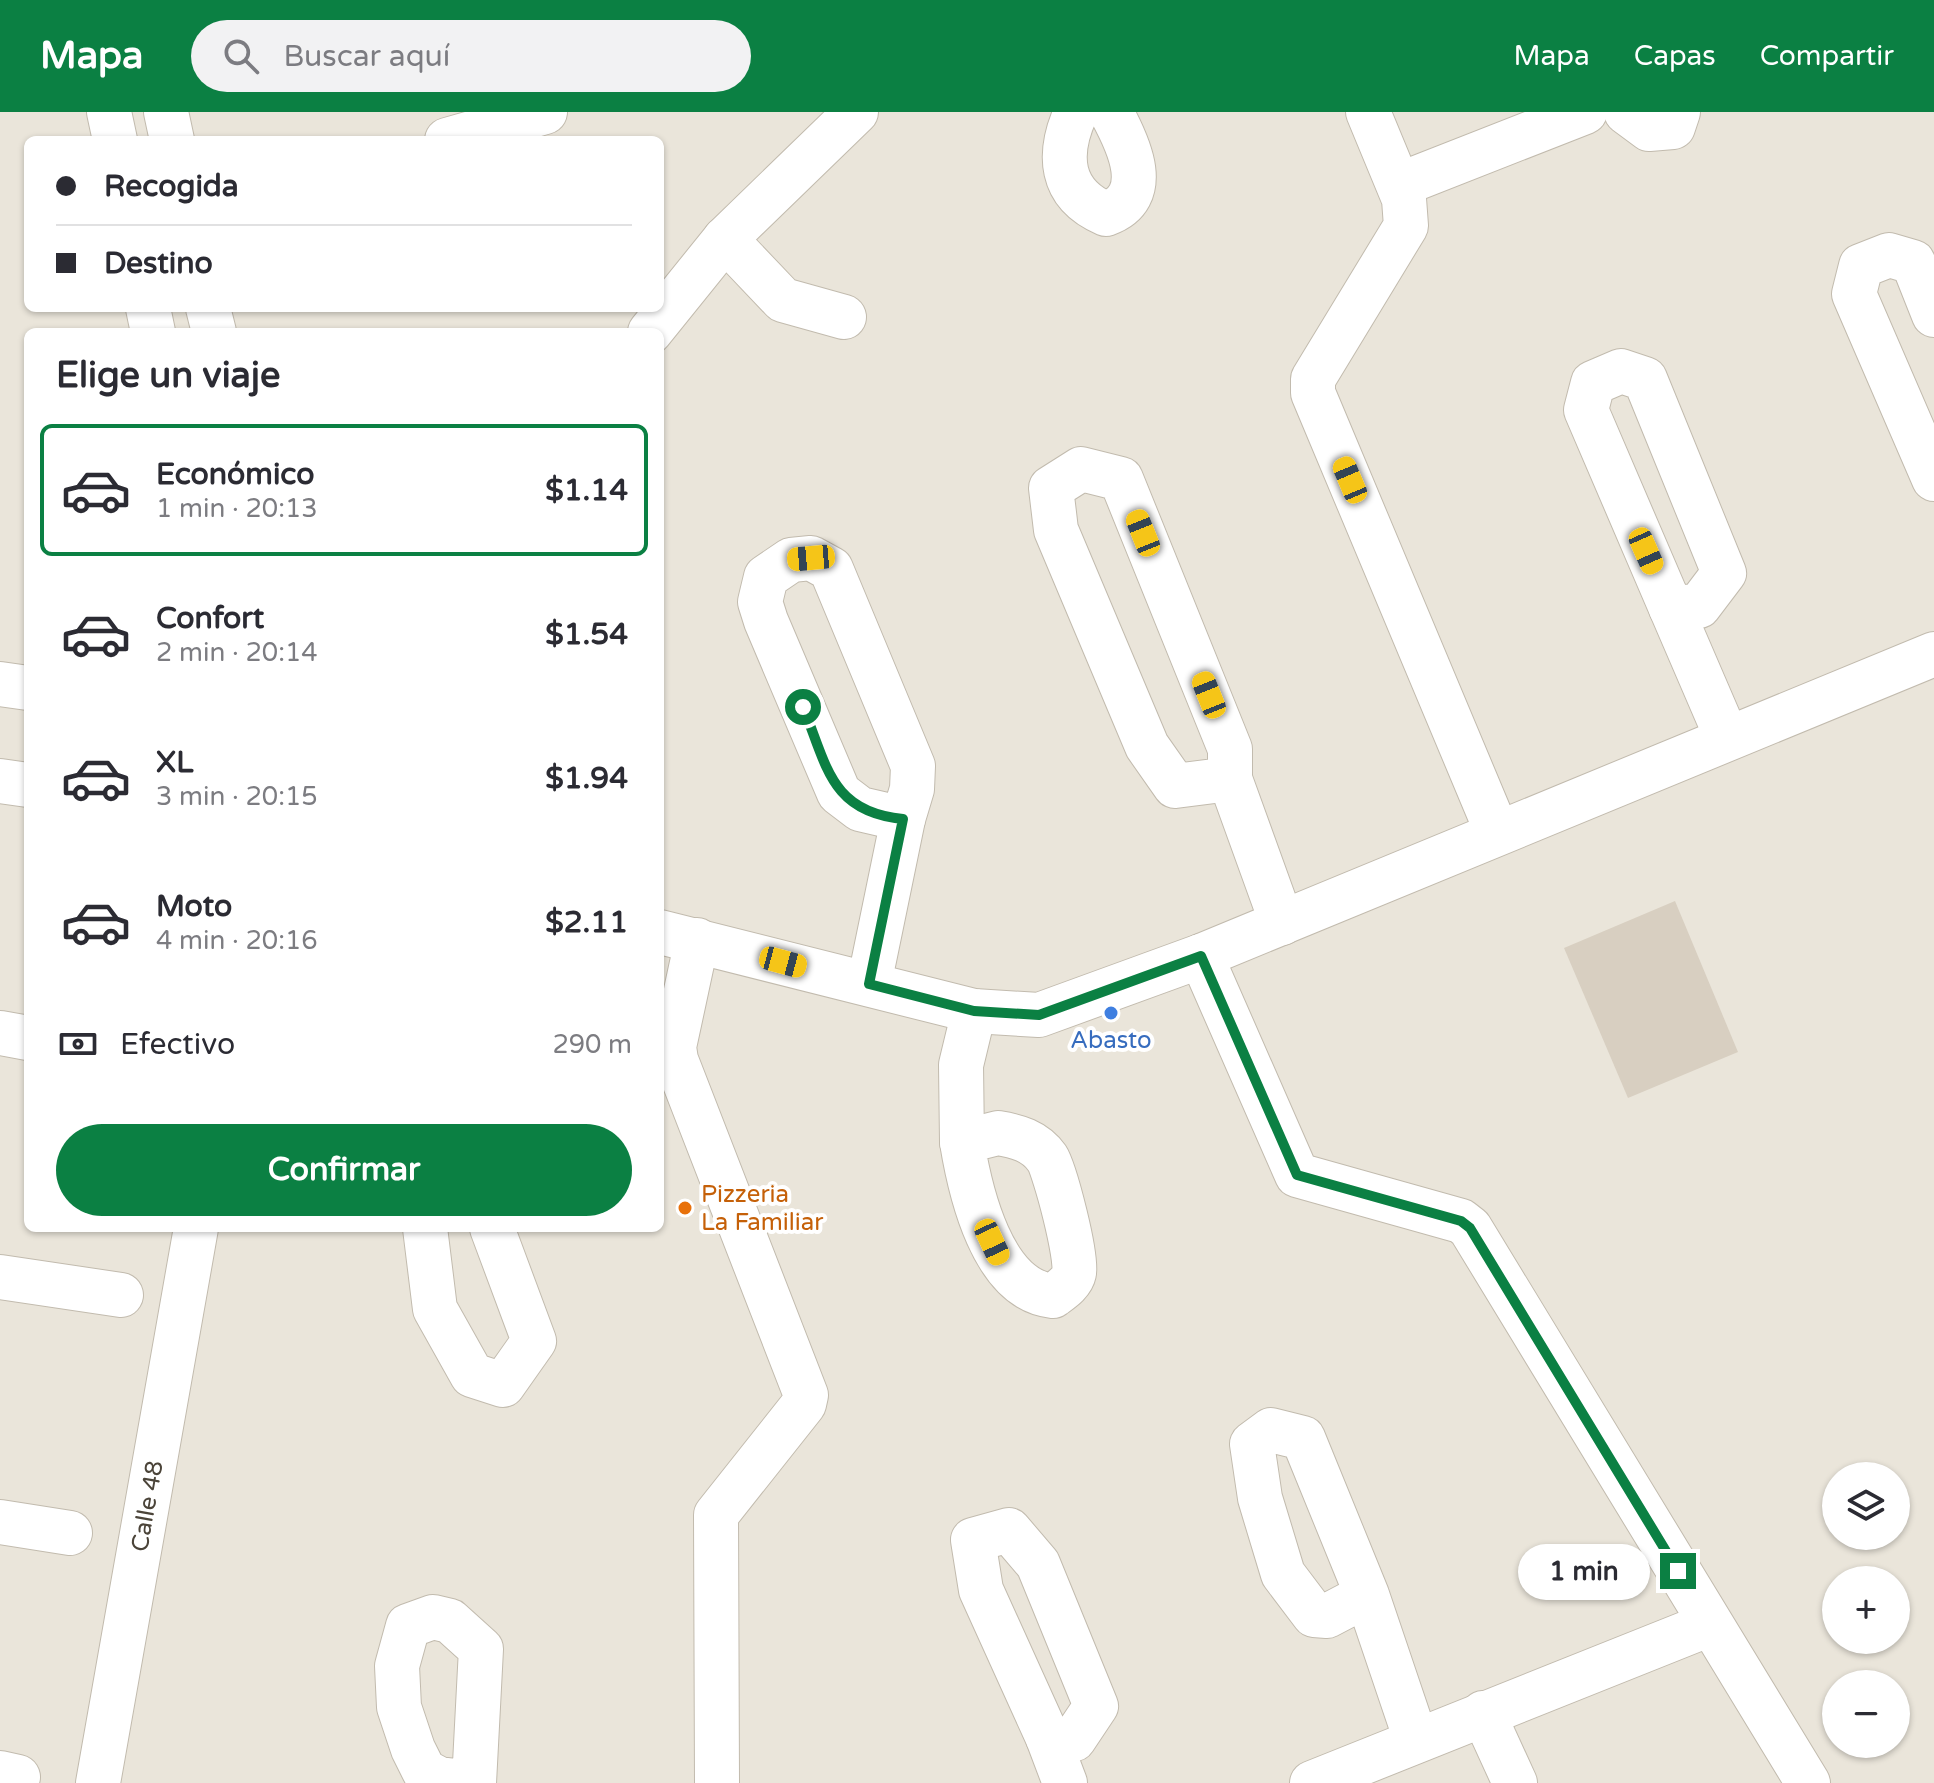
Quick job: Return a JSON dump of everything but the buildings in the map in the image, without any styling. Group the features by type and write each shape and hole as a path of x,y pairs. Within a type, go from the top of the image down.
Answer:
{"street":[{"path":"109,112 114,136"},
{"path":"166,112 171,136"},
{"path":"461,136 545,112"},
{"path":"653,328 725,239 856,112"},
{"path":"1076,112 1062,153 1066,171 1073,188 1088,206 1106,214 1119,209 1132,195 1134,176 1128,145 1111,112"},
{"path":"1368,112 1399,185 1407,212 1406,226 1313,379 1313,393 1497,832"},
{"path":"1399,185 1585,112"},
{"path":"1626,112 1649,129 1673,127 1678,112"},
{"path":"725,239 783,300 844,317"},
{"path":"1934,315 1913,262 1889,255 1861,266 1854,294 1934,479"},
{"path":"1671,608 1699,606 1724,573 1645,379 1621,371 1593,383 1586,410 1671,608 1727,738"},
{"path":"1230,779 1175,786 1147,746 1056,530 1051,488 1081,469 1121,479 1230,749 1230,779 1282,923"},
{"path":"869,984 912,789 913,766 831,569 811,558 791,560 766,577 760,602 839,793 860,809 903,819"},
{"path":"717,1783 716,1515 804,1404 806,1395 676,1060 678,936 974,1011 1039,1015 1201,956 1934,654"},
{"path":"0,684 24,687"},
{"path":"0,781 24,784"},
{"path":"1201,956 1297,1175 1461,1221 1470,1228 1808,1783"},
{"path":"962,1142 961,1065 974,1011"},
{"path":"0,1033 24,1037"},
{"name":"Calle 48","path":"98,1783 195,1232"},
{"path":"425,1232 435,1309 472,1375 503,1385 534,1341 493,1232"},
{"path":"0,1277 121,1295"},
{"path":"0,1522 70,1533"},
{"path":"1367,1595 1416,1740"},
{"path":"1312,1783 1710,1624"},
{"path":"1483,1713 1515,1783"},
{"path":"1048,1738 1065,1783"}],"shaded area":[{"path":"0,112 1934,112 1934,1783 0,1783"}],"place":[{"name":"Abasto","path":"1111,1013"},
{"name":"Pizzeria La Familiar","path":"685,1208"}],"route":[{"path":"803,707 839,793 860,809 885,818 903,819 889,899 869,984 974,1011 1039,1015 1201,956 1297,1175 1466,1223 1678,1571"}]}
